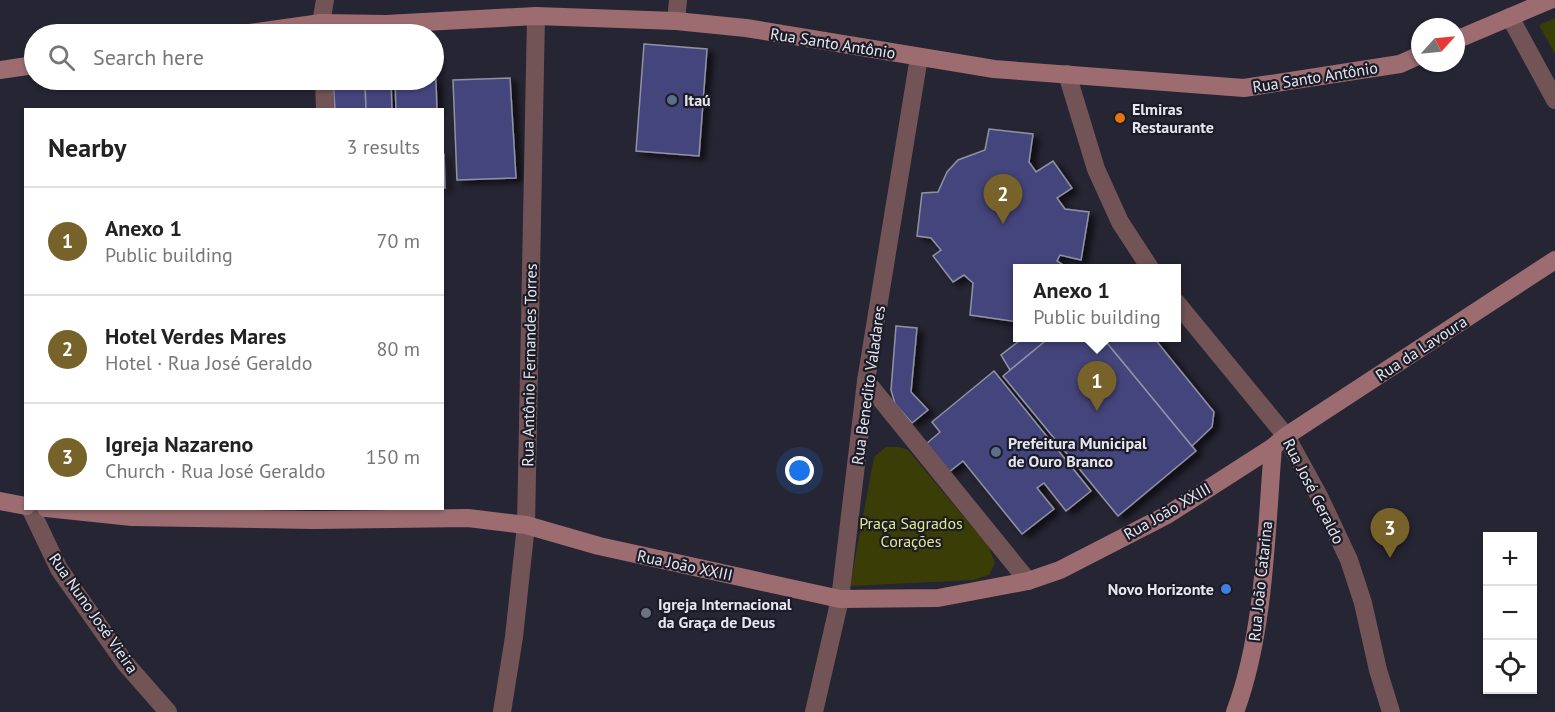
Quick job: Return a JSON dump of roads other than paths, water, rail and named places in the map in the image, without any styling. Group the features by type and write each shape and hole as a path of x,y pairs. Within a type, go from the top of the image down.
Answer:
{"main road":[{"path":"1465,36 1550,0"},
{"name":"Rua Santo Antônio","path":"386,24 536,16 676,21 746,28 994,69 1244,88 1400,64 1411,59"},
{"path":"0,70 24,66"},
{"name":"Rua da Lavoura","path":"1280,441 1555,260"},
{"name":"Rua João XXIII","path":"65,510 132,517 314,520 468,518 526,525 599,546 840,599 938,598 1028,581 1060,570 1167,515 1280,441"},
{"name":"Rua João Catarina","path":"1235,712 1253,649 1280,441"},
{"path":"0,501 24,506"}],"street":[{"path":"322,24 326,0"},
{"path":"676,21 678,0"},
{"name":"Rua Antônio Fernandes Torres","path":"502,712 514,638 526,525 536,16"},
{"path":"1510,17 1555,100"},
{"name":"Rua Benedito Valadares","path":"814,712 840,599 866,381 919,57"},
{"path":"1066,74 1096,169 1120,222 1146,264"},
{"path":"324,90 325,108"},
{"name":"Rua José Geraldo","path":"1181,309 1319,496 1349,560 1363,603 1390,712"},
{"path":"866,381 1028,581"},
{"name":"Rua Nuno José Vieira","path":"31,510 60,569 125,663 168,712"}],"place":[{"name":"Itaú","path":"672,100"},
{"name":"Elmiras Restaurante","path":"1120,118"},
{"name":"Hotel Verdes Mares","path":"1003,224"},
{"name":"Anexo 1","path":"1097,411"},
{"name":"Prefeitura Municipal de Ouro Branco","path":"996,452"},
{"name":"Igreja Nazareno","path":"1390,558"},
{"name":"Novo Horizonte","path":"1226,589"},
{"name":"Igreja Internacional da Graça de Deus","path":"646,613"}],"park label":[{"name":"Praça Sagrados Corações","path":"911,532"}]}
